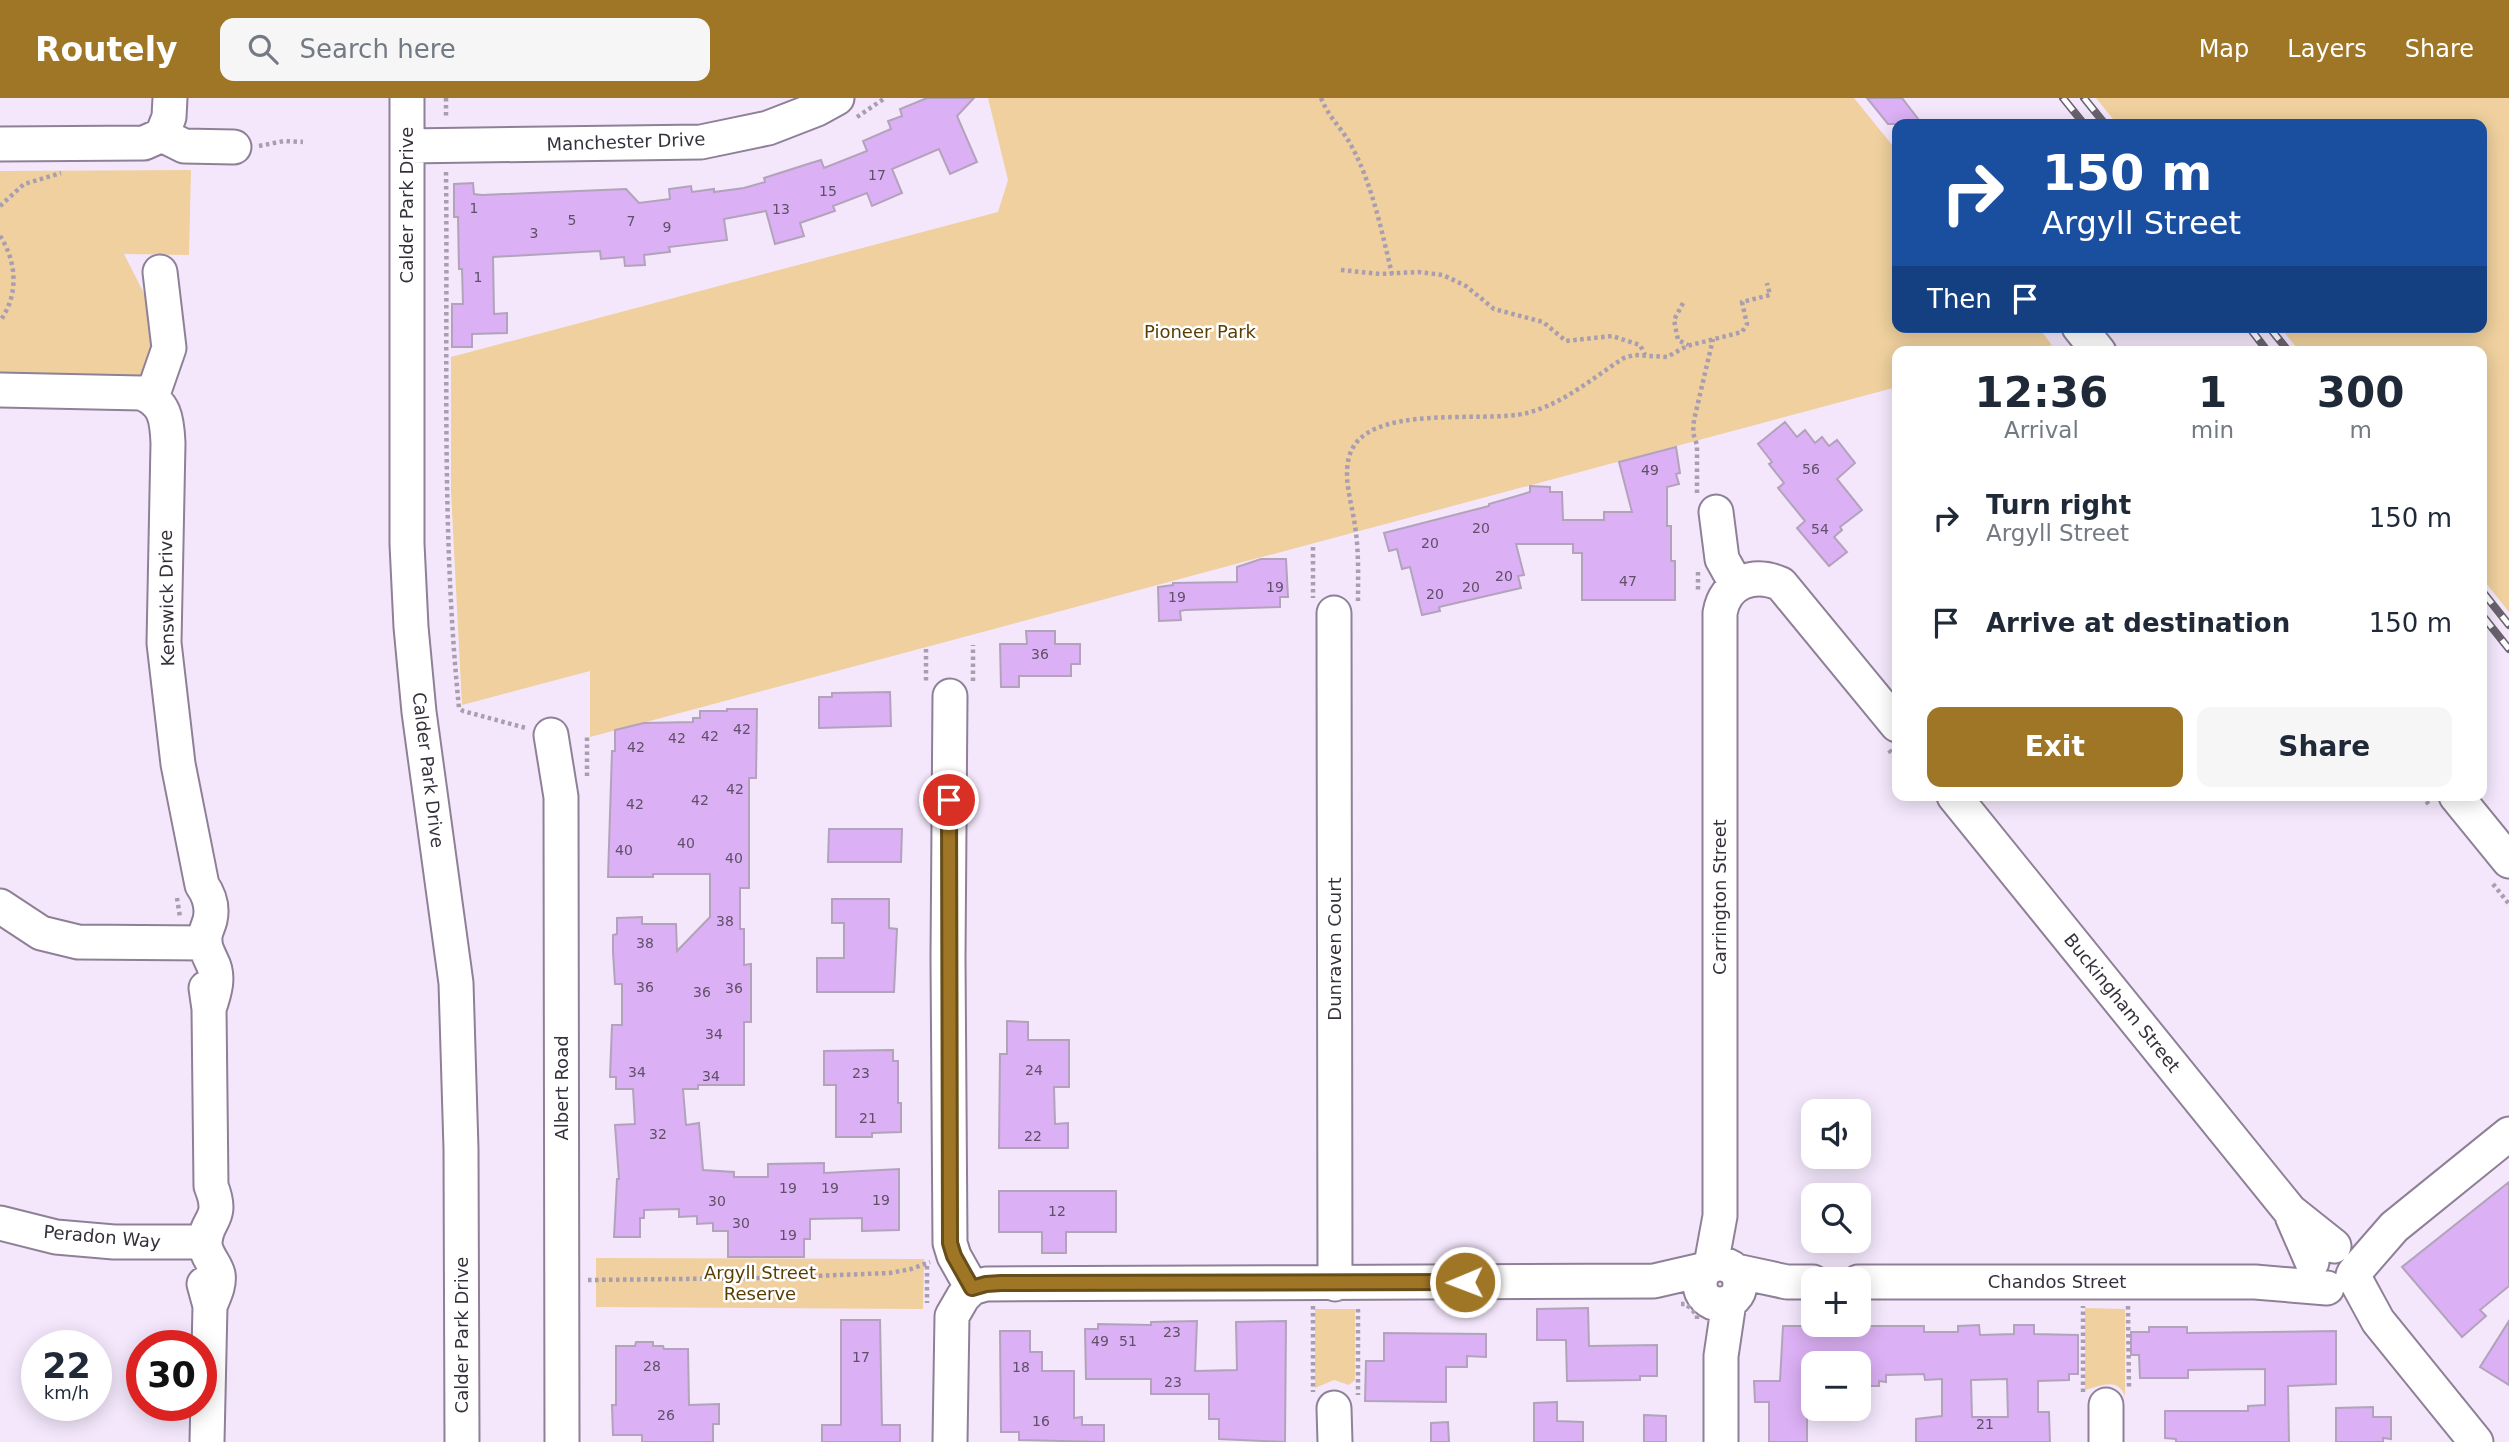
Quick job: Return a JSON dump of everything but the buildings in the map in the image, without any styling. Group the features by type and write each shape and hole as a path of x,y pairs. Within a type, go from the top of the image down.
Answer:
{"street":[{"path":"0,144 132,144 154,140 162,135 169,117 170,98"},
{"name":"Calder Park Drive","path":"407,98 407,544 419,712 456,983 460,1057 461,1442"},
{"name":"Manchester Drive","path":"407,146 701,142 768,128 837,98"},
{"path":"162,135 184,146 234,147"},
{"path":"0,390 130,392 152,397 169,348 160,271"},
{"name":"Kenswick Drive","path":"152,397 161,407 167,428 164,643 178,764 202,885 210,897 211,918 199,944 214,964 217,987 209,1009 211,1186 217,1200 217,1211 206,1233 197,1242"},
{"path":"1712,507 1722,559 1736,584 1757,577 1781,583 1892,736"},
{"name":"Carrington Street","path":"1721,1442 1718,1289 1720,613 1725,596 1736,584"},
{"name":"Dunraven Court","path":"1327,1296 1334,613"},
{"path":"950,696 950,1243 954,1256 972,1288"},
{"name":"Albert Road","path":"551,735 561,797 562,1442"},
{"name":"Buckingham Street","path":"1958,801 2476,1442"},
{"path":"2460,801 2509,861"},
{"path":"0,906 41,933 78,943 199,944"},
{"path":"2333,1268 2393,1229 2509,1133"},
{"name":"Peradon Way","path":"0,1223 56,1237 114,1242 197,1242"},
{"path":"197,1242 218,1275 217,1290 210,1306 207,1442"},
{"name":"Chandos Street","path":"1871,1282 2255,1282 2333,1268"},
{"path":"950,1442 952,1316 958,1303 972,1288 986,1284 1327,1296 1755,1290 1800,1282"},
{"path":"2106,1402 2106,1442"},
{"path":"1335,1403 1335,1442"}],"path":[{"path":"1321,98 1354,151 1382,234 1392,274"},
{"path":"234,147 284,141 303,142"},
{"path":"448,145 447,530 459,708 551,735"},
{"path":"0,206 24,184 64,172"},
{"path":"0,236 12,265 14,284 10,304 1,317"},
{"path":"1341,270 1443,275 1466,286 1494,309 1543,322 1566,341 1619,337 1640,345 1645,355"},
{"path":"1334,613 1358,613 1358,548 1347,471 1351,452 1364,435 1385,425 1416,420 1504,416 1529,412 1570,396 1624,358 1645,355 1667,357 1689,346 1742,332 1747,324 1742,302 1770,295 1767,283"},
{"path":"1683,303 1674,320 1678,340 1689,346"},
{"path":"1712,507 1693,433 1713,339"},
{"path":"1698,559 1698,600"},
{"path":"562,1280 791,1278 890,1273 911,1269 922,1263"},
{"path":"1663,1292 1686,1304 1697,1315 1718,1289"},
{"path":"1327,1296 1335,1403"},
{"path":"1327,1296 1335,1403"},
{"path":"2095,1304 2083,1304 2106,1402"},
{"path":"2106,1402 2129,1305 2117,1305"}],"green space":[{"name":"Pioneer Park","path":"988,98 1854,98 1892,145 1892,333 2043,333 2052,345 1892,346 1892,388 590,737 590,671 462,705 451,492 451,357 998,212 1008,180"},
{"path":"2096,98 2509,98 2509,612 2487,584 2487,346 2295,346 2285,333 2487,333 2487,119 2113,119"},
{"path":"191,170 189,255 124,254 154,313 158,362 141,382 0,379 0,171"},
{"name":"Argyll Street Reserve","path":"596,1258 924,1259 923,1309 596,1307"},
{"path":"2085,1308 2125,1309 2125,1396 2118,1386 2108,1384 2085,1390"},
{"path":"1315,1309 1355,1309 1355,1380 1349,1385 1334,1380 1315,1388"}],"railway":[{"path":"2063,98 2080,119"},
{"path":"2084,98 2101,119"},
{"path":"2254,333 2263,346"},
{"path":"2274,333 2284,346"},
{"path":"2487,597 2509,625"},
{"path":"2487,621 2509,649"}],"route":[{"path":"949,800 950,1243 954,1256 972,1288 1001,1283 1465,1282"}]}
